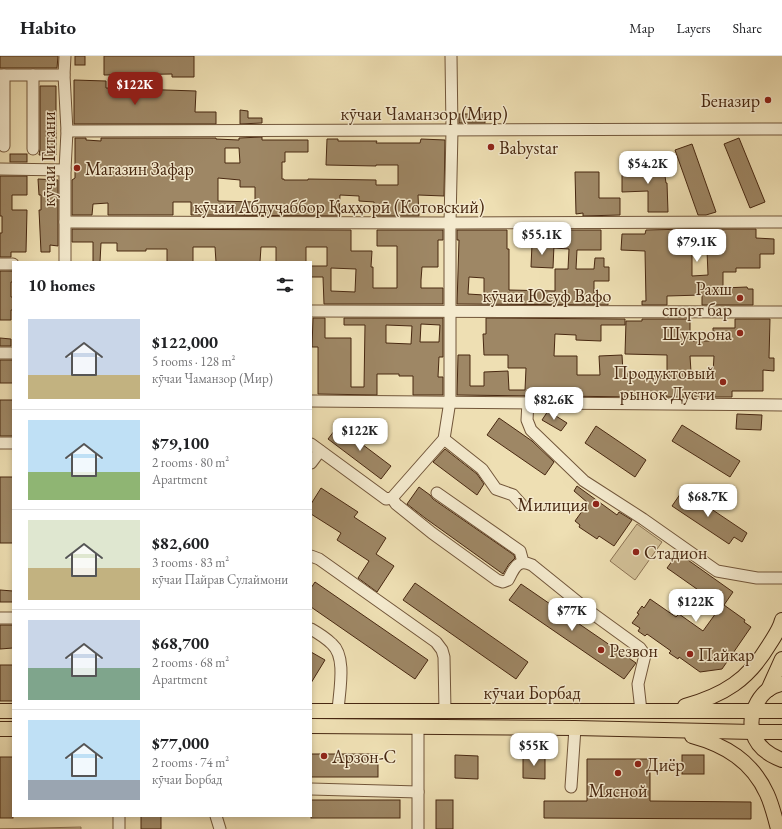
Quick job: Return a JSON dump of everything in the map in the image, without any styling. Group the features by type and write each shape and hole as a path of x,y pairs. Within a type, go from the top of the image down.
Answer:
{"main road":[{"path":"667,711 720,694 734,686 746,676 763,656 782,620"},
{"path":"782,659 768,690 759,699 752,719 753,732 763,749 772,756 782,760"},
{"path":"768,690 782,684"},
{"path":"0,711 12,711"},
{"name":"кӯчаи Борбад","path":"312,711 782,711"},
{"name":"кӯчаи Борбад","path":"312,726 575,728 782,732"},
{"path":"0,729 12,729"},
{"path":"672,730 710,741 729,751 752,769 767,794 778,829"}],"street":[{"name":"кӯчаи Гитани","path":"65,56 64,75 67,131 64,170 65,261"},
{"path":"312,460 316,448 386,499 392,498 444,439 450,401 450,223 452,130 451,56"},
{"path":"4,146 2,75 64,75"},
{"path":"33,75 33,148"},
{"name":"кӯчаи Чаманзор (Мир)","path":"67,131 782,129"},
{"path":"0,169 64,170"},
{"name":"кӯчаи Абдуҷаббор Қаҳҳорӣ (Котовский)","path":"65,222 782,222"},
{"path":"0,264 12,264"},
{"name":"кӯчаи Юсуф Вафо","path":"312,311 782,312"},
{"path":"0,353 12,353"},
{"path":"312,401 782,405"},
{"path":"528,402 526,420 531,430 584,481 717,571 757,578 782,578"},
{"path":"444,439 482,469 496,489 512,495 521,504"},
{"path":"0,443 12,443"},
{"path":"437,493 520,551 523,562"},
{"path":"392,498 396,504 432,533 498,580 503,582 508,580 518,564 523,562 532,565 589,611 643,651 645,656 638,684 641,710"},
{"path":"312,556 319,559 436,642 442,650 444,658 445,711"},
{"path":"0,618 12,618"},
{"path":"312,630 332,644 337,650 340,659 341,673 338,711"},
{"path":"418,726 418,829"},
{"path":"571,787 575,728"},
{"path":"312,789 418,792"},
{"path":"119,817 119,829"},
{"path":"216,817 220,829"}],"shaded area":[{"name":"Стадион","path":"637,524 662,542 635,580 610,561"},
{"path":"81,827 81,829 0,829"}],"building":[{"path":"0,56 58,56 57,68 0,68"},
{"path":"75,56 85,56 85,65 75,65"},
{"path":"104,56 194,56 194,77 172,77 172,74 104,75"},
{"path":"74,80 106,81 106,88 196,91 195,112 216,112 216,124 74,124"},
{"path":"40,86 56,86 56,155 39,155"},
{"path":"240,110 248,111 248,118 262,118 262,123 240,124"},
{"path":"459,114 485,114 485,123 459,123"},
{"path":"262,137 262,140 308,140 308,152 285,152 285,162 282,162 282,179 284,180 376,180 376,185 398,185 398,165 326,165 327,139 338,139 338,141 377,141 376,143 420,143 421,139 445,140 444,196 418,195 419,216 375,216 374,202 359,201 359,196 340,195 339,216 191,215 191,202 173,202 173,215 108,215 108,203 93,204 92,215 72,215 72,180 75,178 75,138 86,138 86,140 101,141 101,138 216,138 239,140 239,138","holes":["225,148 239,148 240,163 225,163","218,178 240,180 240,187 255,187 255,202 218,201"]},
{"path":"739,138 765,202 750,208 724,144"},
{"path":"692,144 716,212 706,215 698,215 675,150"},
{"path":"10,154 27,154 27,162 10,162"},
{"path":"655,159 659,170 664,169 667,183 668,212 648,212 648,191 622,192 622,169 629,169"},
{"path":"575,172 599,172 599,198 620,198 620,215 583,216 583,213 576,214"},
{"path":"0,176 27,176 27,195 12,195 12,210 27,210 26,252 11,252 11,257 0,257 2,216 0,216"},
{"path":"38,179 58,180 58,246 50,245 50,252 41,252 39,210 41,210 41,195 39,195"},
{"path":"72,229 351,230 351,251 372,251 371,267 373,267 373,288 397,288 397,246 377,246 377,230 443,230 443,240 438,240 438,267 422,267 421,288 443,288 443,304 324,304 323,277 312,277 312,266 327,266 327,247 306,247 306,261 276,261 276,247 261,247 260,261 216,261 215,247 193,247 193,261 167,261 167,249 117,251 117,243 101,243 100,261 93,261 93,242 72,242","holes":["331,268 356,269 355,292 331,291"]},
{"path":"756,229 756,238 774,239 774,254 760,254 760,268 736,268 736,272 723,272 723,288 747,287 748,289 753,289 753,305 702,305 702,295 667,296 667,305 642,305 642,301 646,301 645,251 621,250 622,234 645,234 646,230","holes":["707,250 708,275 692,276 692,251"]},
{"path":"457,230 507,230 507,249 509,249 509,290 555,291 555,269 568,269 569,249 554,248 554,230 601,230 601,250 577,250 576,269 594,269 595,258 604,258 604,267 609,267 609,281 594,281 594,299 608,300 608,305 457,304 459,240 457,240","holes":["469,277 484,278 484,295 468,294"]},
{"path":"532,244 554,245 553,268 531,267"},
{"path":"0,271 12,271 11,320 0,320"},
{"path":"313,318 325,318 325,338 351,338 351,387 364,387 365,325 344,325 344,318 443,318 443,357 439,357 438,377 443,377 443,395 413,395 413,376 399,376 399,374 377,374 377,395 318,394 318,347 312,347","holes":["421,324 440,325 439,342 420,342","386,325 412,326 411,344 386,343"]},
{"path":"486,318 625,319 625,325 601,325 601,341 576,340 576,335 555,334 554,356 577,356 577,375 600,375 599,356 622,355 623,372 639,372 639,375 667,376 667,355 625,354 626,321 642,321 642,319 690,319 690,341 713,341 713,328 735,328 735,319 770,319 769,358 774,358 774,371 763,370 763,391 732,391 732,397 666,397 666,394 640,393 640,397 553,396 553,394 536,394 536,396 457,395 458,355 470,355 470,386 484,386 484,372 508,371 509,390 525,390 526,368 508,368 508,355 484,355 483,334 486,334","holes":["690,356 714,356 713,373 691,372"]},
{"path":"0,338 11,339 11,346 0,346"},
{"path":"0,360 12,360 12,383 0,383"},
{"path":"0,400 12,400 12,436 0,436"},
{"path":"548,411 567,423 561,431 542,420"},
{"path":"737,414 762,415 761,430 736,429"},
{"path":"499,418 532,441 554,462 545,475 487,435"},
{"path":"682,425 740,461 730,477 672,441"},
{"path":"338,426 391,466 381,479 328,439"},
{"path":"596,426 646,460 635,477 585,443"},
{"path":"445,449 477,474 484,484 477,495 433,462"},
{"path":"0,477 12,477 12,543 0,543"},
{"path":"577,486 617,515 619,512 632,520 614,546 599,536 597,539 579,527 580,525 575,521 588,503 574,491"},
{"path":"419,487 433,499 514,555 515,558 503,574 407,504"},
{"path":"321,488 358,512 354,517 386,538 376,554 394,566 377,592 358,578 369,561 337,540 341,533 312,515 312,502"},
{"path":"683,490 747,533 742,542 734,537 729,544 672,506"},
{"path":"678,553 733,592 724,605 745,620 744,622 751,627 722,669 700,672 679,657 678,659 669,653 671,651 647,634 645,636 638,631 640,628 632,623 639,614 637,613 642,606 644,608 650,599 676,617 679,614 703,631 721,606 667,568"},
{"path":"315,582 428,660 415,679 312,608 312,586"},
{"path":"415,583 528,662 516,679 403,600"},
{"path":"521,584 636,663 624,679 509,600"},
{"path":"0,590 12,591 12,602 0,602"},
{"path":"0,625 12,625 12,648 0,649"},
{"path":"312,653 325,660 312,681"},
{"path":"0,665 12,665 12,701 0,701"},
{"path":"312,754 378,754 378,777 312,777"},
{"path":"455,755 478,756 478,779 455,778"},
{"path":"523,755 545,755 545,779 523,778"},
{"path":"682,755 704,755 704,774 682,774"},
{"path":"0,757 12,757 13,818 0,818"},
{"path":"587,759 650,759 650,801 751,802 751,819 544,818 544,801 587,801"},
{"path":"312,800 400,800 400,818 311,818"},
{"path":"436,800 453,800 453,829 436,829"},
{"path":"141,817 161,817 161,829 141,829"}],"place":[{"name":"Беназир","path":"768,100"},
{"name":"Babystar","path":"491,147"},
{"name":"Магазин Зафар","path":"77,168"},
{"name":"Рахш спорт бар","path":"740,298"},
{"name":"Шукрона","path":"740,333"},
{"name":"Продуктовый рынок Дусти","path":"723,382"},
{"name":"Милиция","path":"596,504"},
{"name":"Стадион","path":"636,552"},
{"name":"Резвон","path":"601,650"},
{"name":"Пайкар","path":"690,654"},
{"name":"Арзон-С","path":"324,756"},
{"name":"Диëр","path":"638,764"},
{"name":"Мясной","path":"618,773"}]}
